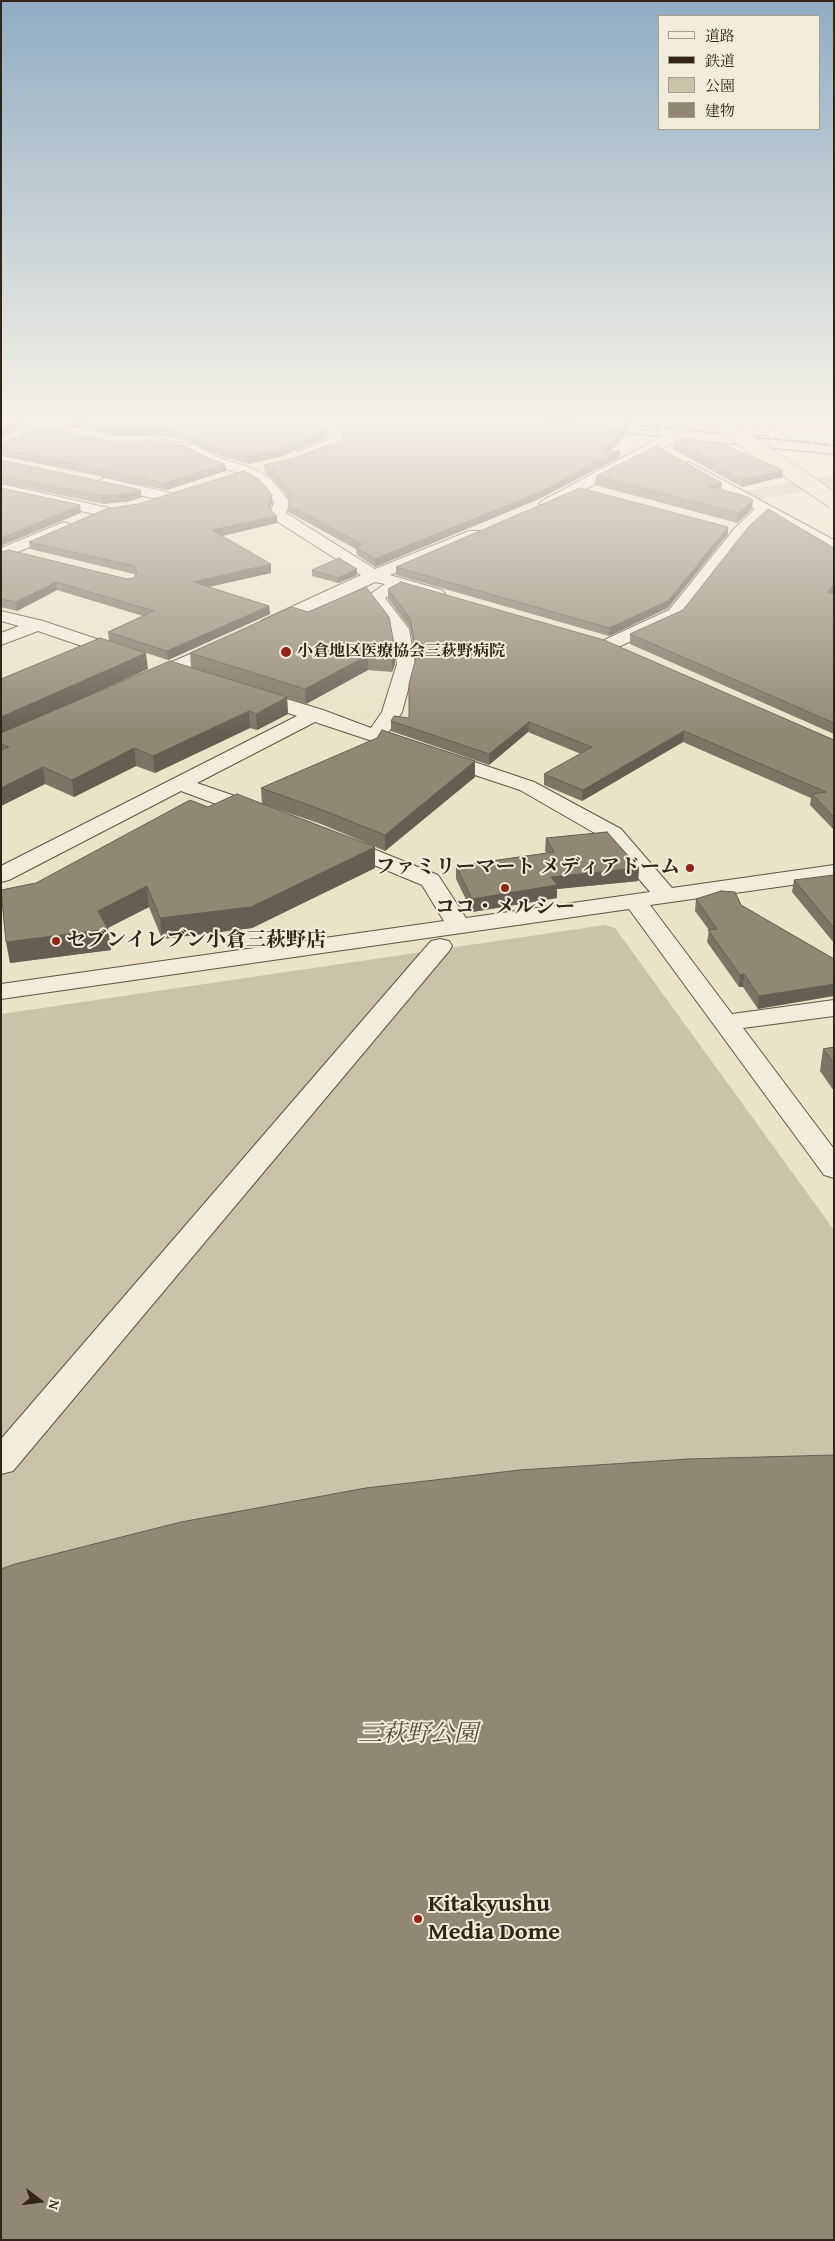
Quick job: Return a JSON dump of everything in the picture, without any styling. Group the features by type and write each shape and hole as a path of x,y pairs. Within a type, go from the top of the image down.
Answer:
{"street":[{"path":"5,553 75,526"},
{"path":"295,526 374,576 457,600"},
{"path":"722,526 740,532"},
{"path":"610,644 675,614 747,526"},
{"path":"795,526 834,547"},
{"path":"134,685 374,576 491,527"},
{"path":"5,553 36,558"},
{"path":"376,734 392,712 406,664 400,629 375,597 400,583"},
{"path":"1,616 37,625 196,677"},
{"path":"1,640 37,625"},
{"path":"591,639 610,644 636,656"},
{"path":"233,688 376,734 527,786 613,834 666,897"},
{"path":"1,876 316,714"},
{"path":"180,784 274,818"},
{"path":"321,835 430,880 460,927"},
{"path":"1,992 834,872"},
{"path":"636,902 834,1168"},
{"path":"1,1462 440,946"},
{"path":"726,1023 834,1008"}],"green space":[{"name":"三萩野公園","path":"605,925 615,928 834,1230 834,2240 1,2240 1,1014"}],"building":[{"path":"1,526 31,526 1,538"},
{"path":"67,526 233,526 212,530 271,564 193,582 269,606 167,651 108,632 154,611 56,582 16,602 1,599 1,552 9,550 127,579 134,578 137,573 134,566 29,542"},
{"path":"327,526 457,526 375,559 356,547 362,544"},
{"path":"492,526 728,527 668,601 609,628 396,567"},
{"path":"749,526 796,526 834,548 834,584 827,592 834,594 834,723 630,634 683,610"},
{"path":"339,558 357,569 338,578 312,570"},
{"path":"401,582 604,640 834,740 834,817 812,794 826,792 684,731 583,790 544,774 592,747 529,722 489,754 391,721 394,716 409,718 409,684 417,654 410,618 388,589"},
{"path":"366,587 389,617 395,649 392,658 368,655 305,689 190,653 292,607 308,612"},
{"path":"100,638 146,653 1,717 1,679"},
{"path":"170,661 287,697 256,714 249,711 153,756 134,748 72,780 43,767 1,788 1,750 9,747 1,744 1,733"},
{"path":"382,730 475,761 385,835 261,788 377,738"},
{"path":"237,794 375,847 251,907 160,918 147,886 98,911 108,929 6,942 1,890 36,883 190,800 208,807"},
{"path":"607,832 639,868 551,877 557,885 472,899 456,866 554,852 546,838"},
{"path":"834,875 834,928 794,880"},
{"path":"721,891 735,892 741,905 834,959 834,984 759,996 744,974 740,975 708,930 717,929 696,899"},
{"path":"834,1047 834,1063 823,1049"},
{"name":"三萩野公園","path":"834,1455 834,2240 1,2240 1,1569 181,1522 366,1488 520,1470 688,1459"}],"place":[{"name":"小倉地区医療協会三萩野病院","path":"286,652"},
{"name":"ファミリーマート メディアドーム","path":"690,868"},
{"name":"ココ・メルシー","path":"505,888"},
{"name":"セブンイレブン小倉三萩野店","path":"56,941"},
{"name":"Kitakyushu Media Dome","path":"418,1919"}]}
